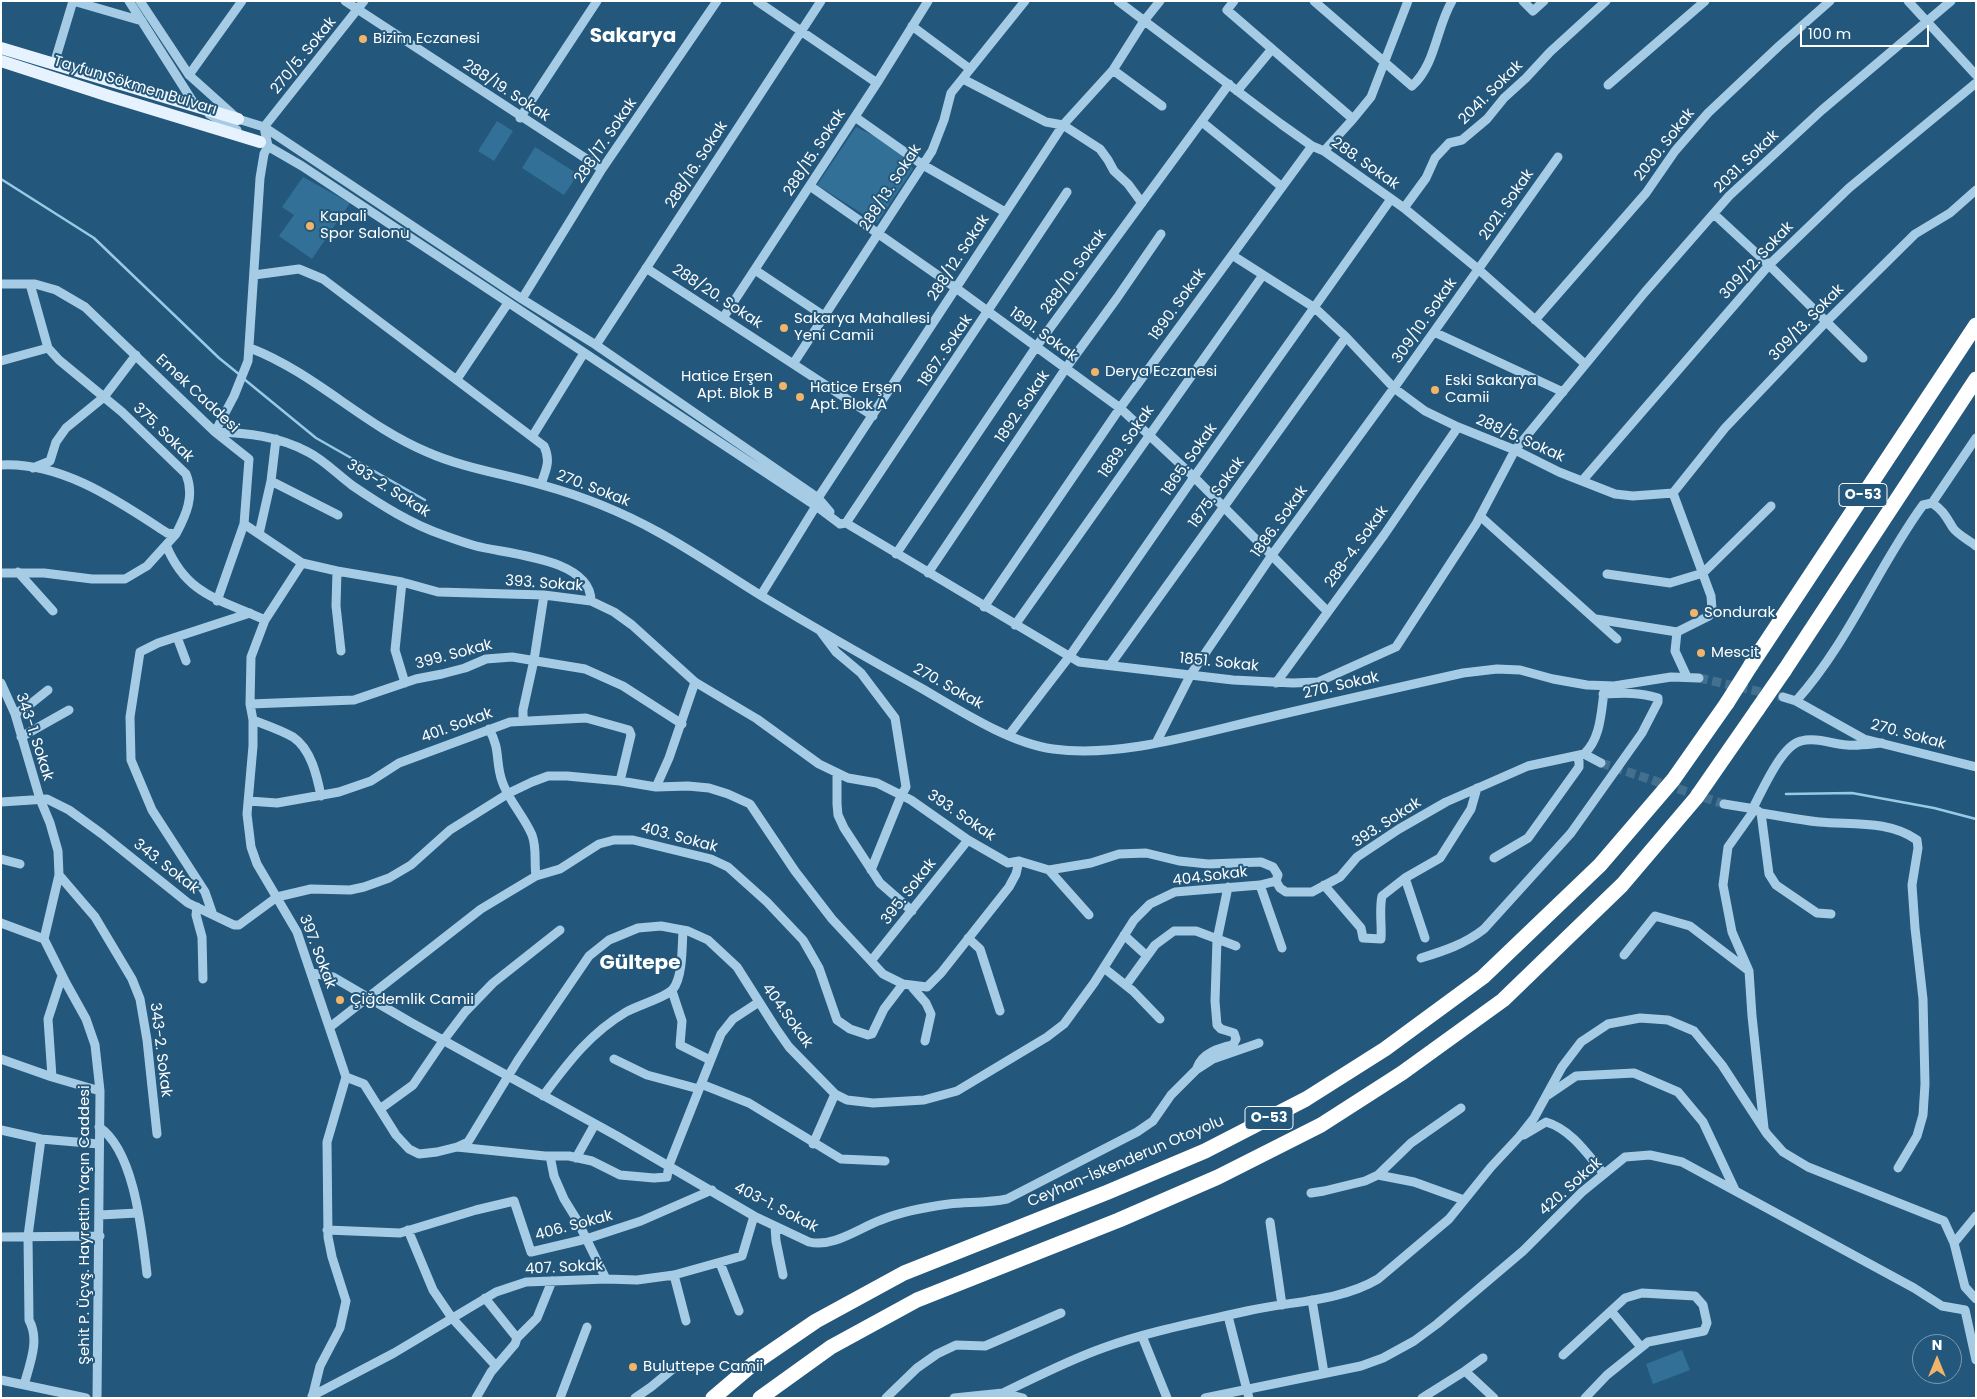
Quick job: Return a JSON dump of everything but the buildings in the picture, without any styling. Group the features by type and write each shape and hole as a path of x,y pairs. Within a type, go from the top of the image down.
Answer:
{"highway":[{"name":"Ceyhan-İskenderun Otoyolu","path":"713,1398 753,1364 816,1322 904,1273 1108,1192 1205,1150 1306,1099 1385,1049 1483,978 1600,865 1673,780 1976,325"},
{"name":"O-53","path":"760,1398 831,1347 918,1300 1119,1220 1218,1178 1320,1125 1402,1073 1502,1000 1622,886 1696,798 1784,671 1976,379"}],"main road":[{"name":"Tayfun Sökmen Bulvarı","path":"1,48 238,119"},
{"name":"Tayfun Sökmen Bulvarı","path":"1,61 264,144"}],"street":[{"path":"54,64 73,1 142,21"},
{"path":"129,1 195,105 224,124 302,166 584,354 817,502"},
{"path":"140,1 189,75 238,119 264,127 522,299 596,345 817,502"},
{"path":"189,75 242,1"},
{"name":"288/19. Sokak","path":"345,1 520,118 602,169"},
{"name":"270/5. Sokak","path":"264,127 364,1"},
{"path":"520,118 596,1"},
{"name":"288/17. Sokak","path":"522,299 602,169 717,1"},
{"path":"756,1 878,84"},
{"name":"288/16. Sokak","path":"596,345 821,1"},
{"name":"288/15. Sokak","path":"724,318 878,84 928,1"},
{"name":"288/13. Sokak","path":"793,364 924,165 935,144 944,120 951,93 1025,1"},
{"name":"288. Sokak","path":"1118,1 1312,146 1324,151 1404,208 1478,269 1585,364"},
{"name":"288/12. Sokak","path":"761,595 872,416 1063,125 1113,70 1144,21 1160,1"},
{"path":"1234,1 1227,10 1353,119"},
{"path":"1314,1 1412,86 1432,58 1445,15 1452,1"},
{"path":"1324,151 1371,97 1408,1"},
{"path":"1523,1 1533,11 1544,1"},
{"name":"2041. Sokak","path":"1404,208 1426,178 1435,158 1449,143 1462,140 1487,119 1504,98 1550,52 1606,1"},
{"path":"1608,86 1705,1"},
{"name":"2030. Sokak","path":"1535,320 1640,200 1675,151 1708,113 1830,1"},
{"path":"1908,1 1976,75"},
{"name":"2031. Sokak","path":"1563,392 1729,196 1822,110 1951,1"},
{"path":"912,26 970,69"},
{"path":"1238,91 1272,49"},
{"path":"1113,70 1162,106"},
{"path":"963,79 1046,122 1063,125 1100,149 1114,171 1128,184 1142,202"},
{"name":"309/12. Sokak","path":"1582,481 1769,265 1850,188 1976,83"},
{"name":"288/10. Sokak","path":"896,554 1036,347 1229,84"},
{"path":"855,117 924,165 1005,212"},
{"path":"1202,122 1282,187"},
{"path":"216,432 234,396 248,361 260,178 264,154 264,127"},
{"name":"1890. Sokak","path":"984,607 1120,408 1312,146"},
{"name":"2021. Sokak","path":"1478,269 1558,157"},
{"name":"1891. Sokak","path":"810,186 956,288 1120,408 1224,506 1327,611"},
{"name":"309/13. Sokak","path":"1673,493 1725,428 1826,322 1914,234 1950,213 1976,190"},
{"name":"1867. Sokak","path":"843,523 988,312 1067,192"},
{"name":"1865. Sokak","path":"1009,735 1070,657 1194,477 1391,199"},
{"path":"1714,214 1769,265 1863,358"},
{"name":"1892. Sokak","path":"928,573 1066,368 1118,298 1161,234"},
{"name":"288/5. Sokak","path":"1232,255 1314,308 1346,337 1394,388 1425,411 1458,427 1515,450 1558,472 1615,494 1633,496 1673,493"},
{"name":"288/20. Sokak","path":"646,268 872,416"},
{"path":"254,275 299,269 323,279 544,446 548,454 549,464 540,484"},
{"name":"309/10. Sokak","path":"1394,388 1478,269"},
{"path":"755,270 824,316"},
{"name":"1889. Sokak","path":"1015,626 1263,275"},
{"name":"Emek Caddesi","path":"1,284 30,284 56,290 85,307 216,432 249,459 244,524 217,601"},
{"path":"1,361 48,348 30,284"},
{"path":"457,379 508,303"},
{"path":"1434,332 1563,392"},
{"name":"1875. Sokak","path":"1110,665 1346,337"},
{"name":"375. Sokak","path":"1,573 44,573 92,579 124,579 147,566 176,534 190,501 190,483 186,474 122,412 48,348"},
{"name":"270. Sokak","path":"250,348 292,367 398,439 429,453 452,461 540,484 606,507 659,532 761,595 971,717 1021,741 1050,749 1080,751 1156,743 1463,672 1520,670 1604,690 1614,686 1672,677 1699,678"},
{"path":"532,437 584,354"},
{"path":"33,468 50,461 56,442 66,428 104,397 136,355"},
{"name":"1886. Sokak","path":"1156,743 1191,674 1272,555 1394,388"},
{"name":"1851. Sokak","path":"817,502 843,523 1079,662 1233,680 1276,683 1318,682 1396,647 1436,588 1480,516 1515,450 1563,392"},
{"name":"288-4. Sokak","path":"1276,683 1384,535 1458,427"},
{"name":"393-2. Sokak","path":"216,432 248,434 276,439 309,452 353,486 388,509 430,530 475,546 523,555 564,566 587,587 591,594 591,601"},
{"path":"259,534 271,482 276,439"},
{"path":"1796,701 1818,677 1905,530 1923,505 1932,503 1976,439"},
{"path":"1,465 33,468 62,475 108,494 167,533 176,534"},
{"path":"271,482 338,515"},
{"path":"1594,618 1677,632 1709,616 1712,609 1711,596 1673,493"},
{"path":"1932,503 1945,513 1954,529 1976,546"},
{"path":"1607,574 1670,583 1703,573 1771,506"},
{"path":"1480,516 1617,639"},
{"name":"393. Sokak","path":"244,524 302,563 337,571 402,582 438,592 544,595 591,601 614,612 632,625 695,682 757,719 819,764 848,778 877,783 911,800 968,840 1008,862 1019,861 1049,870 1091,863 1119,854 1146,853 1179,861 1208,864 1261,862 1274,866 1278,875 1276,881 1280,888 1286,892 1312,892 1340,877 1357,857 1399,829 1446,802 1528,766 1580,755"},
{"path":"166,545 183,576 201,592 217,601 265,620"},
{"name":"397. Sokak","path":"302,563 265,620 251,657 250,704 253,720 248,830 257,864 297,932 346,1077"},
{"path":"337,571 336,606 341,651"},
{"path":"18,572 53,611"},
{"path":"402,582 395,650 405,683"},
{"path":"523,721 523,710 534,660 544,595"},
{"path":"213,915 205,892 152,810 131,760 130,717 140,652 177,637 250,613"},
{"path":"818,628 836,652 861,672 895,718 906,787 871,870"},
{"path":"1677,632 1675,651 1688,677"},
{"path":"177,637 186,661"},
{"name":"399. Sokak","path":"250,704 354,700 416,678 457,670 486,659 501,656 585,669 623,686 682,724"},
{"path":"656,787 682,724 695,682"},
{"name":"343-1. Sokak","path":"1,683 15,714 40,799"},
{"path":"15,714 48,690"},
{"path":"1421,958 1453,948 1471,939 1484,929 1570,834 1642,732 1658,702 1658,698 1604,690 1600,720 1590,748 1580,755 1579,767 1528,838 1494,858"},
{"name":"270. Sokak","path":"1783,698 1796,701 1864,739 1976,767"},
{"path":"21,737 69,710"},
{"name":"401. Sokak","path":"249,801 277,803 339,792 371,781 399,763 489,729 510,722 523,721 586,718 629,730 631,735 620,781"},
{"path":"253,720 293,738 302,745 316,775 321,796"},
{"path":"489,729 498,749 502,782 531,833 535,847 534,862 536,876"},
{"path":"1831,914 1817,913 1776,885 1769,874 1758,811 1754,806 1781,759 1794,744 1801,741 1819,740 1848,746 1882,743"},
{"path":"1580,755 1601,763"},
{"path":"837,773 838,815 849,837 880,883 912,912"},
{"path":"277,897 311,889 350,890 364,888 389,878 411,865 450,830 509,793 548,776 620,781 656,787 688,786 710,788 750,804 795,871 832,919 884,974 908,986 926,1003 931,1014 925,1041"},
{"path":"1324,885 1360,928 1363,938 1380,939 1382,919 1380,905 1382,896 1405,878 1440,858 1471,808 1477,788"},
{"path":"1,802 40,799 50,823 58,851 59,875 44,939 1,922"},
{"name":"343. Sokak","path":"40,799 47,799 69,810 188,903 213,915 239,925 277,897"},
{"path":"1724,804 1819,822 1868,824 1896,829 1909,834 1917,840 1918,848 1912,885 1914,928 1923,999 1924,1107 1917,1136 1898,1168"},
{"path":"1758,811 1728,847 1724,885 1732,932 1749,971 1752,1016 1765,1130"},
{"name":"403. Sokak","path":"330,1027 481,909 536,876 560,869 599,844 614,840 645,841 679,852 711,859 728,867 744,880 803,940 819,968 837,1020 850,1029 868,1035 872,1034 884,1009 908,986"},
{"name":"395. Sokak","path":"871,962 968,840"},
{"path":"1,859 20,864"},
{"path":"908,986 927,987 941,974 1009,887 1016,874 1019,861"},
{"path":"1049,870 1089,915"},
{"name":"343-2. Sokak","path":"59,875 95,917 132,979 140,999 147,1040 157,1134"},
{"path":"1405,878 1425,938"},
{"name":"404.Sokak","path":"346,1077 364,1084 396,1135 409,1149 419,1154 437,1152 468,1142 561,995 589,956 609,940 638,928 661,926 683,930 708,940 737,967 790,1047 836,1094 847,1100 873,1103 924,1100 957,1092 1047,1037 1064,1024 1104,968 1134,920 1150,904 1175,892 1260,885 1276,881"},
{"path":"1260,885 1282,948"},
{"path":"1196,1070 1198,1063 1204,1057 1215,1050 1233,1045 1236,1039 1234,1033 1221,1029 1216,1023 1217,940 1228,887"},
{"path":"197,907 196,915 202,937 203,979"},
{"path":"1624,956 1655,916 1690,926 1749,971"},
{"path":"380,1109 413,1085 465,1012 493,983 560,930"},
{"path":"543,1096 579,1049 594,1035 626,1012 672,991 677,984 682,958 683,930"},
{"path":"1126,985 1155,945 1174,931 1196,931 1236,946"},
{"path":"1124,935 1147,956"},
{"path":"968,938 980,949 1000,1011"},
{"name":"Şehit P. Üçvş. Hayrettin Yaçın Caddesi","path":"44,939 86,1019 95,1045 100,1091 97,1398"},
{"path":"1104,968 1126,985 1160,1019"},
{"name":"403-1. Sokak","path":"312,974 333,977 443,1041 670,1166 754,1216 817,1244 832,1241 882,1219 918,1209 1007,1199 1137,1132 1152,1121 1171,1096 1196,1070 1213,1059 1259,1043"},
{"path":"52,1077 48,1019 62,976"},
{"path":"672,991 682,1021 680,1045 710,1060"},
{"path":"457,1147 576,1158 592,1161 620,1175 667,1177 721,1034 733,1019 759,1002"},
{"path":"1003,1393 1080,1356 1142,1336 1228,1316 1312,1300 1367,1285 1449,1219 1491,1167 1520,1137 1534,1118 1562,1067 1581,1042 1608,1024 1640,1018 1668,1020 1694,1031 1722,1065 1765,1130 1783,1152 1808,1167 1944,1221 1954,1243 1965,1287 1976,1300 1965,1310 1976,1360"},
{"path":"1,1059 100,1091"},
{"path":"614,1059 647,1075 700,1086 749,1104 841,1159 885,1161"},
{"path":"1546,1096 1576,1076 1634,1072 1678,1092 1703,1122 1735,1190"},
{"path":"312,1397 320,1366 340,1328 346,1301 332,1257 327,1230 327,1142 346,1077"},
{"path":"813,1144 836,1094"},
{"path":"1311,1193 1365,1181 1378,1175 1410,1143 1461,1108"},
{"path":"1520,1137 1546,1122 1552,1124 1569,1134 1604,1174"},
{"path":"576,1158 595,1124"},
{"path":"99,1127 108,1133 121,1153 134,1195 147,1274"},
{"path":"1,1130 42,1139 99,1144"},
{"path":"24,1385 34,1346 34,1329 29,1320 28,1236 42,1139"},
{"name":"420. Sokak","path":"1205,1398 1247,1393 1362,1366 1383,1358 1414,1341 1437,1324 1523,1251 1582,1192 1625,1157 1650,1155 1682,1162 1914,1288 1942,1306 1965,1310"},
{"path":"550,1156 554,1176 564,1199 606,1279"},
{"path":"1378,1175 1414,1182 1464,1200"},
{"name":"406. Sokak","path":"327,1230 400,1233 476,1210 514,1201 531,1252 586,1239 641,1221 712,1190"},
{"path":"100,1215 137,1212"},
{"name":"407. Sokak","path":"312,1397 394,1353 496,1292 526,1282 606,1279 637,1280 674,1275 742,1256 754,1216"},
{"path":"1954,1243 1976,1216"},
{"path":"1270,1222 1282,1305"},
{"path":"775,1226 783,1275"},
{"path":"408,1230 433,1290 452,1318 496,1366"},
{"path":"1,1237 100,1236"},
{"path":"720,1263 739,1311"},
{"path":"674,1275 686,1321"},
{"path":"476,1398 496,1366 515,1344 517,1338 537,1318 552,1281"},
{"path":"1563,1355 1625,1298 1642,1293 1689,1295 1695,1296 1701,1301 1707,1323 1704,1331 1648,1342 1607,1375 1585,1398"},
{"path":"485,1298 517,1338"},
{"path":"1312,1300 1324,1374"},
{"path":"1611,1311 1641,1347"},
{"path":"886,1398 918,1368 937,1354 956,1345 985,1346 1061,1313"},
{"path":"1228,1316 1247,1393"},
{"path":"560,1398 587,1327"},
{"path":"1142,1336 1167,1398"},
{"path":"1422,1398 1482,1358"},
{"path":"635,1398 674,1368"},
{"path":"1465,1371 1494,1398"},
{"path":"1,1380 86,1398"},
{"path":"34,1398 36,1388"},
{"path":"960,1397 1003,1393 1022,1398"}],"shaded area":[{"path":"497,121 513,131 494,161 478,151"},
{"path":"856,127 885,141 904,154 913,169 877,223 817,185"},
{"path":"535,147 578,174 564,195 522,168"},
{"name":"Kapali Spor Salonu","path":"303,177 350,203 312,259 279,236 294,215 282,207"},
{"path":"1682,1350 1690,1370 1653,1384 1646,1364"}],"waterway":[{"path":"1,179 94,238 219,358 240,375"},
{"path":"244,379 316,438 425,500"},
{"path":"1786,794 1852,793 1934,808 1976,819"}],"tunnel":[{"path":"1699,678 1783,697"},
{"path":"1601,763 1724,804"}],"place":[{"name":"Bizim Eczanesi","path":"363,39"},
{"name":"Kapali Spor Salonu","path":"310,226"},
{"name":"Sakarya Mahallesi Yeni Camii","path":"784,328"},
{"name":"Derya Eczanesi","path":"1095,372"},
{"name":"Hatice Erşen Apt. Blok B","path":"783,386"},
{"name":"Eski Sakarya Camii","path":"1435,390"},
{"name":"Hatice Erşen Apt. Blok A","path":"800,397"},
{"name":"Sondurak","path":"1694,613"},
{"name":"Mescit","path":"1701,653"},
{"name":"Çiğdemlik Camii","path":"340,1000"},
{"name":"Buluttepe Camii","path":"633,1367"}],"district":[{"name":"Sakarya","path":"633,37"},
{"name":"Gültepe","path":"640,964"}]}
